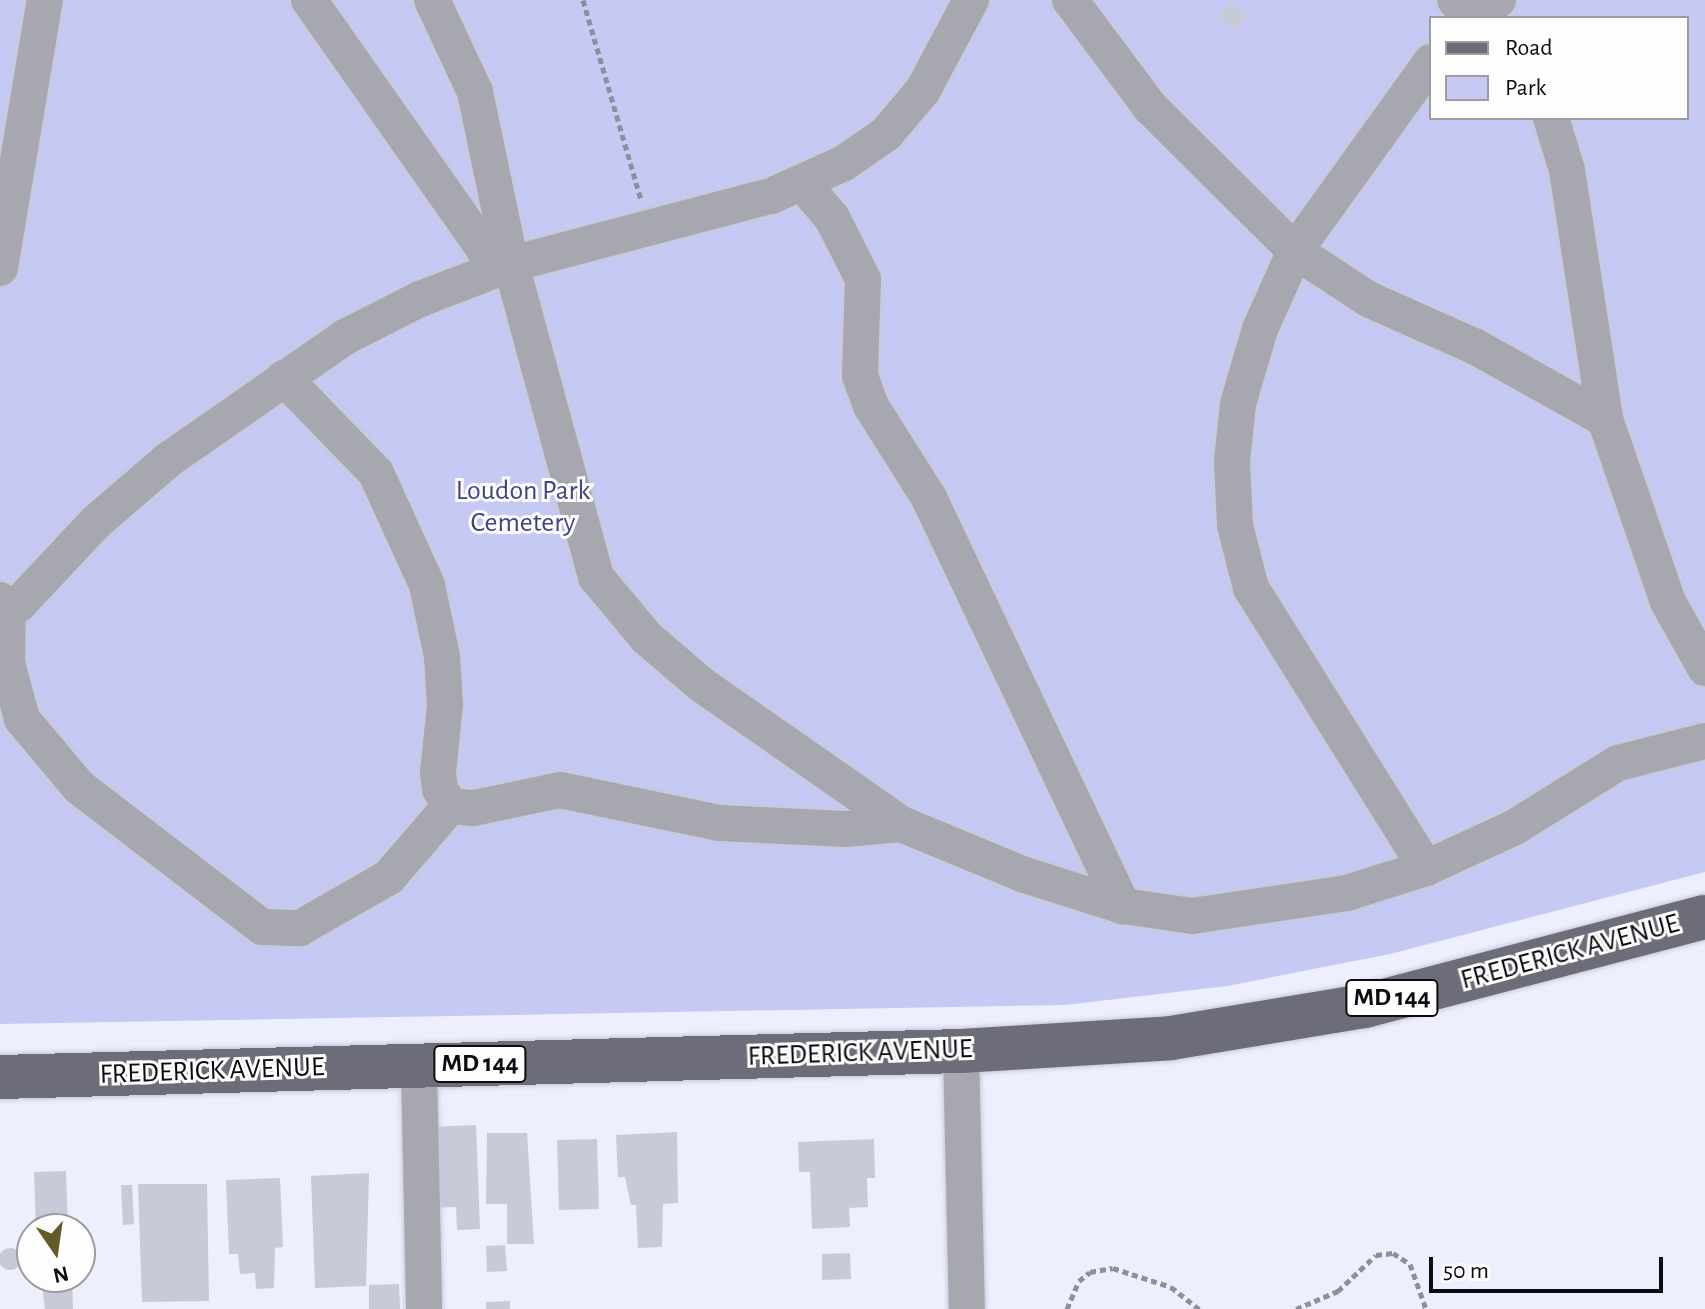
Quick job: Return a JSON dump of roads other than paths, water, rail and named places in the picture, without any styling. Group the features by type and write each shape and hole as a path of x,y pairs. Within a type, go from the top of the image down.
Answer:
{"main road":[{"name":"FREDERICK AVENUE","path":"0,1077 1090,1045 1259,1026 1365,1006 1705,917"}],"street":[{"path":"0,268 45,0"},
{"path":"309,0 483,248 511,264"},
{"path":"432,0 475,92 511,264 587,553 604,589 647,638 702,685 901,824 1025,875 1123,906 1192,916 1257,910 1347,893 1426,868 1505,833 1618,763 1705,741"},
{"path":"450,806 389,877 300,928 262,927 79,787 22,719 7,663 4,605 19,604 96,522 168,460 284,378 382,318 511,264 803,184 886,134 923,90 971,0"},
{"path":"1070,0 1150,107 1295,251 1368,299 1517,368 1605,419"},
{"path":"1455,0 1470,16"},
{"path":"1475,16 1498,0"},
{"path":"1426,868 1275,632 1251,588 1235,525 1232,461 1238,404 1260,329 1295,251 1429,65"},
{"path":"1552,120 1567,170 1605,419 1668,602 1705,668"},
{"path":"803,184 832,218 863,279 860,376 871,406 929,498 1123,906"},
{"path":"284,378 376,473 427,585 442,657 445,705 439,781 450,806"},
{"path":"450,806 474,808 560,790 719,823 846,829 901,824"},
{"path":"961,1051 967,1309"},
{"path":"419,1066 424,1309"}],"park label":[{"name":"Loudon Park Cemetery","path":"523,507"}]}
